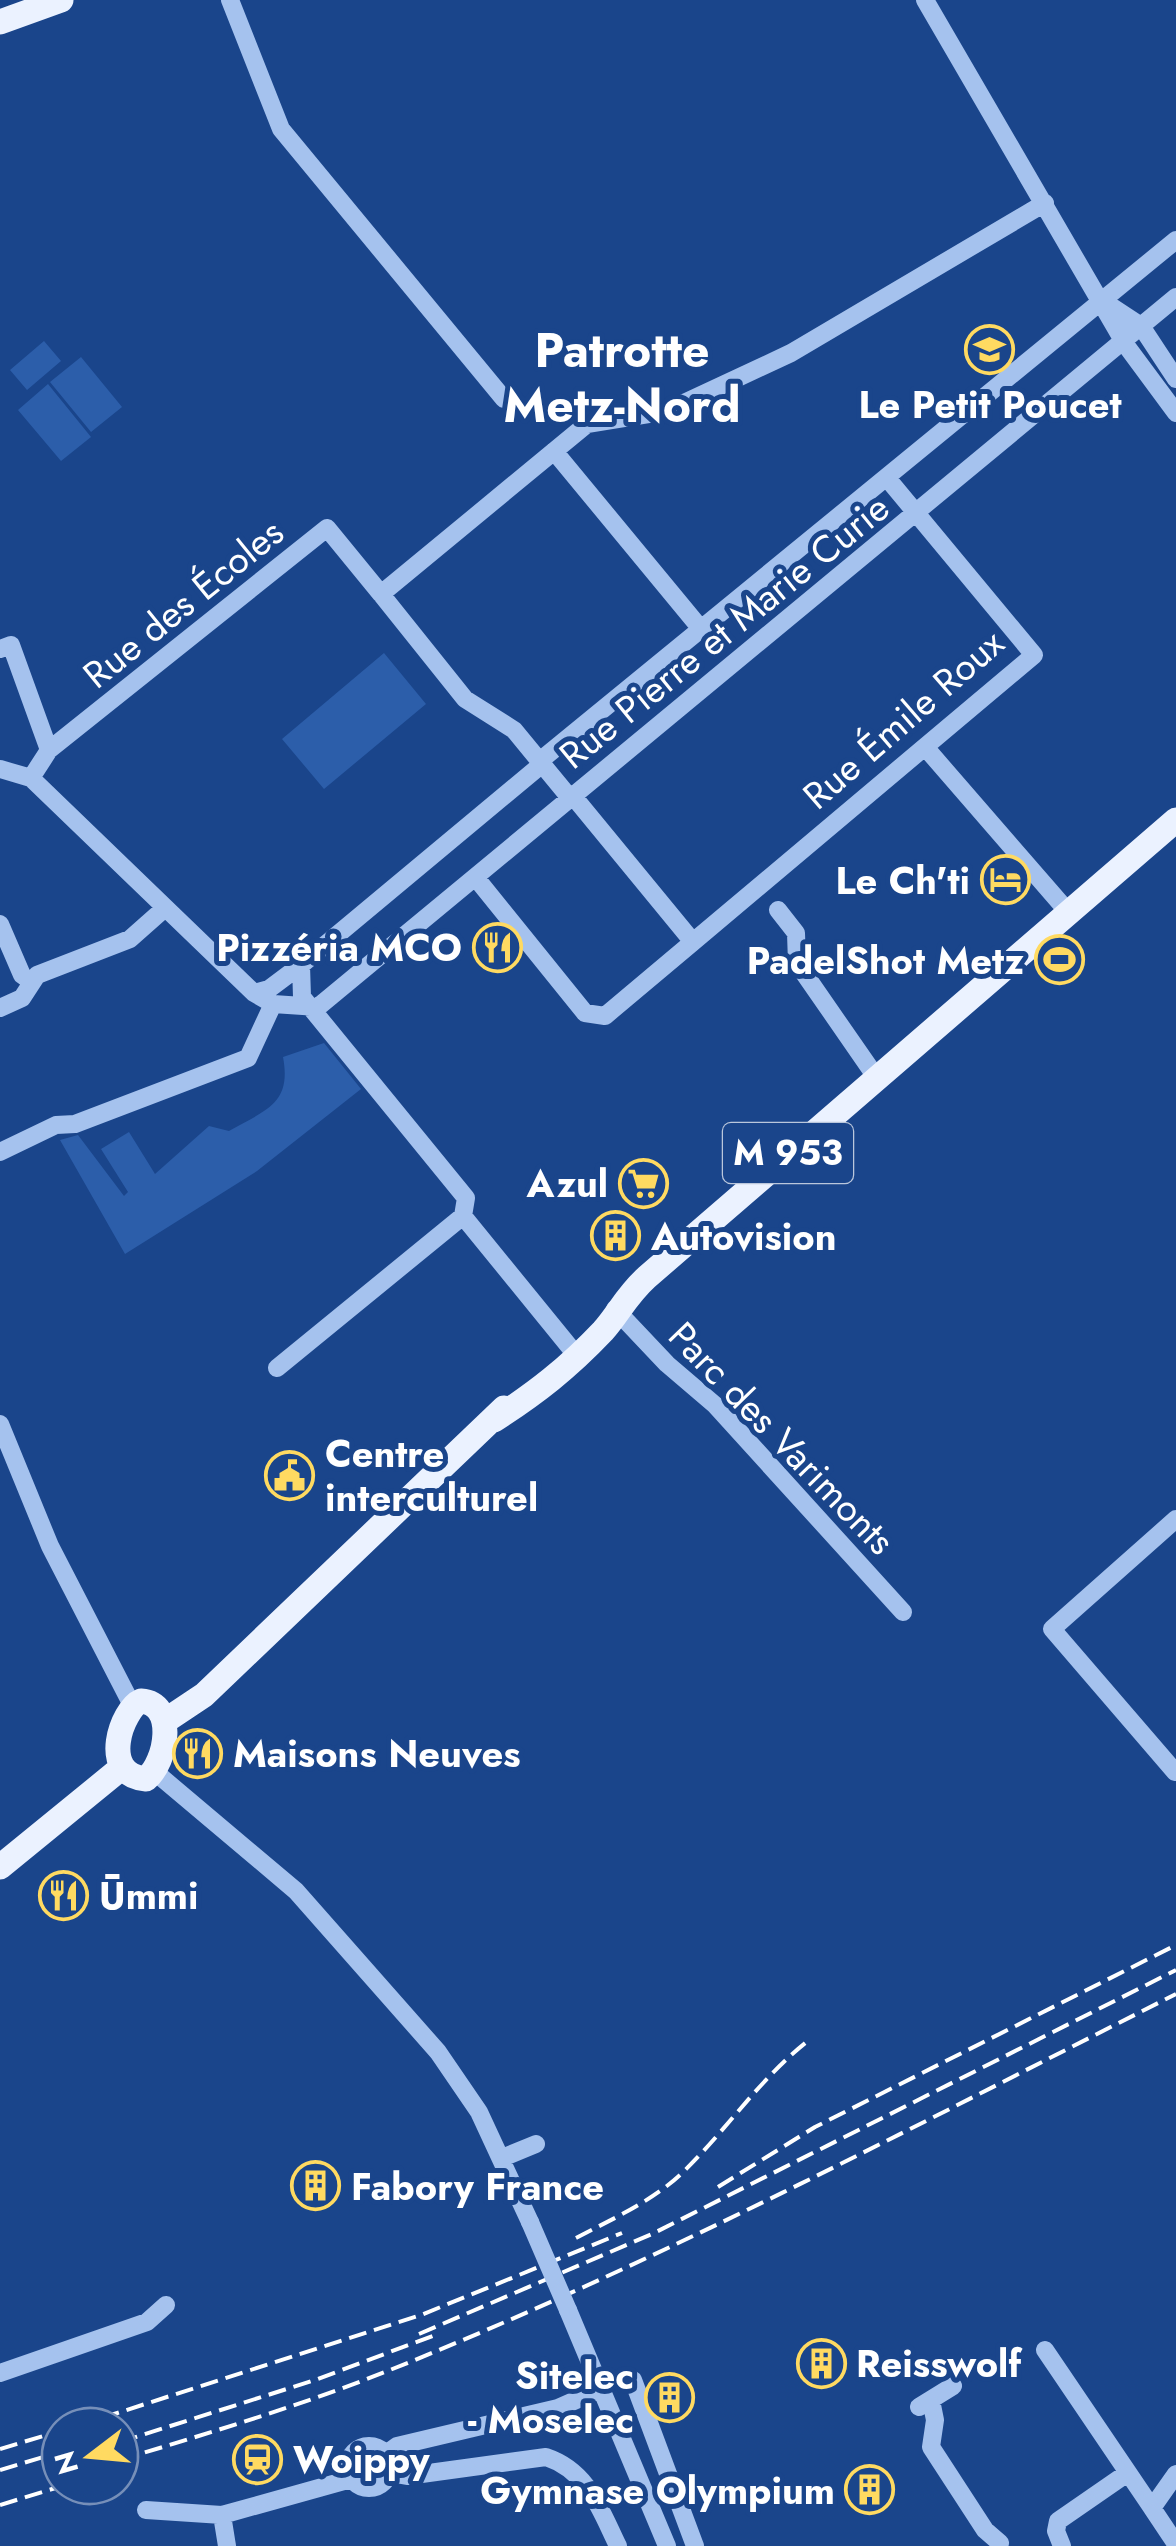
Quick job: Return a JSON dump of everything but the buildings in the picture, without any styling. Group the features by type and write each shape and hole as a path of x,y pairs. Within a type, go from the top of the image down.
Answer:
{"main road":[{"path":"0,22 61,0"},
{"name":"M 953","path":"165,1720 204,1695 494,1420 537,1395 572,1350 607,1326 615,1309 876,1077 1176,820"},
{"path":"153,1702 162,1710 165,1720 155,1772 146,1779 132,1778 120,1769 117,1760 132,1705 153,1702"},
{"path":"0,1866 120,1769"}],"street":[{"path":"230,0 281,130 504,399"},
{"path":"925,0 1124,344 1176,413"},
{"path":"693,942 505,722 465,699 381,594 587,424 667,411 791,353 1045,203"},
{"name":"Rue Pierre et Marie Curie","path":"254,994 269,989 301,965 700,628 1169,245 1176,267"},
{"name":"Rue Pierre et Marie Curie","path":"310,1009 334,997 1176,297"},
{"path":"1102,300 1141,326 1176,379"},
{"path":"554,451 700,628"},
{"name":"Rue Émile Roux","path":"476,878 585,1013 595,1018 606,1016 1034,655 887,478"},
{"name":"Rue des Écoles","path":"31,778 49,750 326,528 381,594"},
{"path":"0,649 11,644 49,750"},
{"path":"926,747 1069,913"},
{"path":"0,770 31,778 254,994 273,1004 310,1009"},
{"path":"0,1008 22,998 45,970 130,939 165,908"},
{"path":"778,910 796,932 795,954 804,975 876,1077"},
{"path":"0,924 22,975 32,982"},
{"path":"278,1368 464,1216 466,1198 310,1009 298,981 301,965"},
{"path":"0,1152 56,1125 75,1124 248,1058 273,1004"},
{"path":"464,1216 572,1350"},
{"name":"Parc des Varimonts","path":"615,1309 666,1364 715,1405 903,1612"},
{"path":"0,1424 50,1546 132,1705"},
{"path":"1175,1772 1052,1629 1176,1518"},
{"path":"155,1772 323,1918 460,2080 502,2158 667,2546"},
{"path":"502,2158 536,2144"},
{"path":"0,2373 146,2322 166,2305"},
{"path":"1045,2350 1176,2544"},
{"path":"633,2380 695,2546"},
{"path":"953,2386 925,2404 935,2420 930,2447 985,2530 1000,2543"},
{"path":"146,2510 222,2515 351,2479 371,2489 383,2484 397,2446 558,2408 601,2389"},
{"path":"351,2479 348,2462 356,2450 374,2446 388,2463 407,2476 546,2457 577,2472 618,2546"},
{"path":"1062,2546 1056,2531 1058,2520 1126,2474"},
{"path":"1152,2508 1176,2474"},
{"path":"222,2515 227,2546"}],"shaded area":[{"path":"44,341 61,361 27,390 10,370"},
{"path":"81,357 122,407 91,432 50,382"},
{"path":"48,384 91,437 61,461 18,410"},
{"path":"384,653 426,704 324,789 282,739"},
{"path":"324,1043 361,1089 257,1171 125,1254 60,1140 78,1135 124,1196 128,1192 101,1149 129,1132 155,1174 209,1126 229,1131 264,1111 283,1086 283,1057"}],"railway":[{"path":"718,2187 815,2127 1176,1945"},
{"path":"419,2334 652,2234 1176,1970"},
{"path":"140,2454 385,2372 586,2286 785,2192 1176,1994"},
{"path":"576,2238 669,2184 774,2071 809,2040"},
{"path":"139,2406 421,2315 622,2233"},
{"path":"140,2436 315,2380 438,2334"},
{"path":"0,2449 40,2437"},
{"path":"0,2470 40,2458"},
{"path":"0,2505 40,2493"}],"place":[{"name":"Le Petit Poucet","path":"990,350"},
{"name":"Le Ch'ti","path":"1005,880"},
{"name":"Pizzéria MCO","path":"497,947"},
{"name":"PadelShot Metz","path":"1059,960"},
{"name":"Azul","path":"643,1183"},
{"name":"Autovision","path":"616,1236"},
{"name":"Centre interculturel","path":"290,1475"},
{"name":"Maisons Neuves","path":"198,1753"},
{"name":"Ūmmi","path":"64,1895"},
{"name":"Fabory France","path":"316,2186"},
{"name":"Reisswolf","path":"821,2363"},
{"name":"Sitelec - Moselec","path":"669,2397"},
{"name":"Woippy","path":"258,2459"},
{"name":"Gymnase Olympium","path":"870,2490"}],"district":[{"name":"Patrotte Metz-Nord","path":"622,378"}]}
